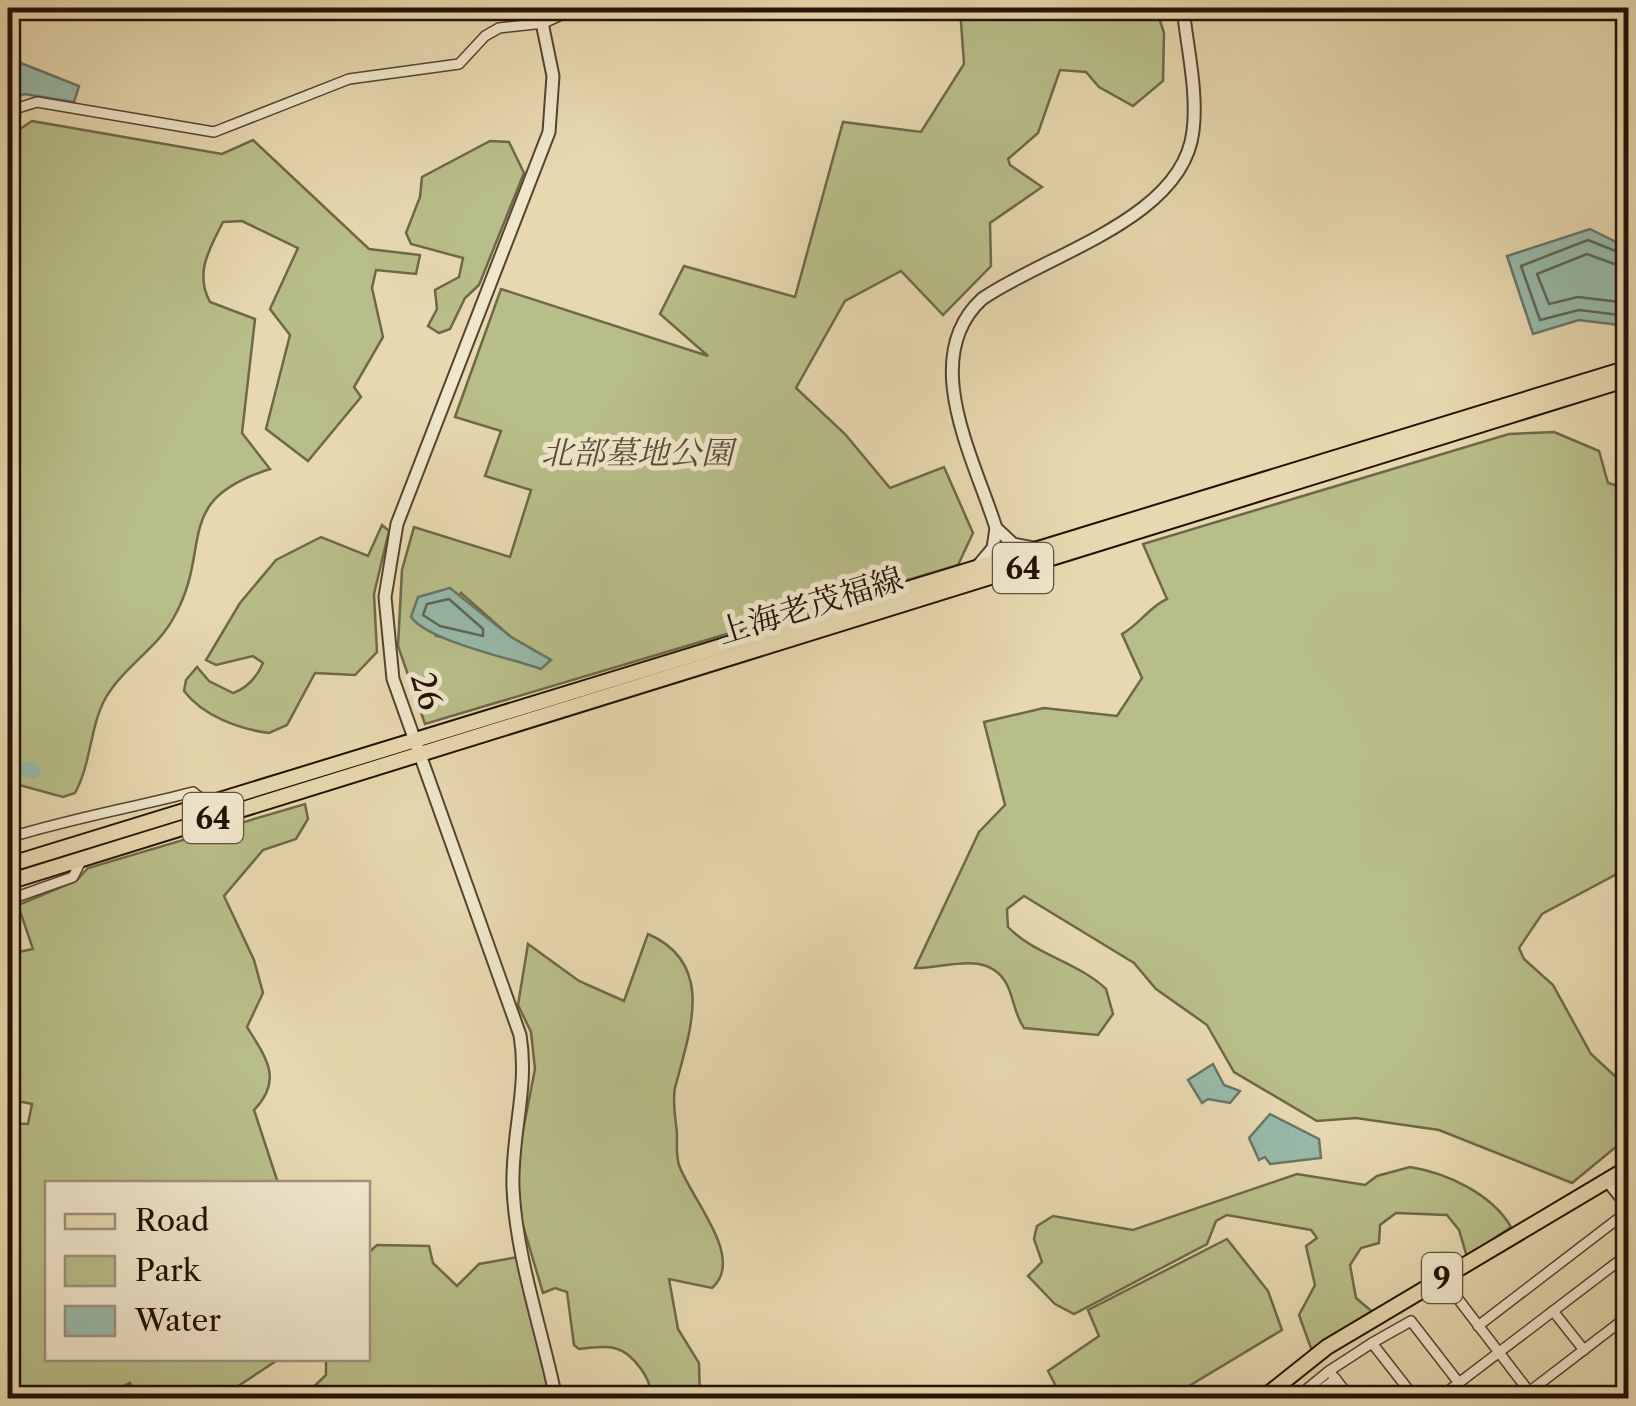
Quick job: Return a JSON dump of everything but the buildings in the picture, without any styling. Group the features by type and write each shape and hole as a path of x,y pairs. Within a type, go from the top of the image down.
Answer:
{"main road":[{"name":"上海老茂福線","path":"8,865 208,804 417,747 1628,377"},
{"name":"上海老茂福線","path":"8,882 974,570 1628,377"},
{"name":"9","path":"1263,1398 1327,1347 1628,1168"}],"street":[{"name":"26","path":"539,8 554,76 545,150 398,524 387,575 386,642 393,679 520,1035 524,1092 514,1144 514,1205 556,1398"},
{"path":"8,110 38,102 214,132 350,79 459,64 500,28 544,22 576,8"},
{"path":"974,570 993,548 996,528 952,389 956,335 982,299 1147,206 1178,175 1191,144 1195,114 1183,8"},
{"path":"996,528 1013,544 1043,549"},
{"path":"8,838 69,818 120,812 193,792 208,804"},
{"path":"8,900 73,877 82,859"},
{"path":"1478,1326 1628,1208 1608,1181"},
{"path":"1439,1398 1628,1254"},
{"path":"1442,1278 1528,1396 1628,1316"},
{"path":"1553,1311 1584,1350"},
{"path":"1296,1398 1372,1343 1411,1321 1460,1382"},
{"path":"1372,1343 1415,1398"},
{"path":"1310,1398 1332,1375"},
{"path":"1332,1375 1351,1398"},
{"path":"1617,1398 1628,1390"}],"green space":[{"name":"北部墓地公園","path":"960,8 1156,8 1164,33 1163,81 1133,106 1099,87 1086,72 1060,70 1038,133 1008,159 1010,165 1042,187 990,223 991,266 943,315 901,271 845,301 796,388 845,434 890,488 944,467 973,533 958,565 425,724 398,646 402,570 414,527 510,557 531,490 485,476 501,431 455,417 501,289 708,356 660,314 684,266 795,297 843,122 921,132 964,64","holes":["461,593 511,637 551,660 436,636"]},
{"path":"32,121 222,154 253,140 369,249 420,255 416,274 376,270 372,288 383,337 354,387 361,397 308,461 266,429 290,335 270,309 298,248 242,221 223,222 206,261 203,281 210,302 255,319 242,433 270,469 239,482 218,496 206,511 186,592 174,617 105,699 80,782 75,793 63,797 8,782 8,137"},
{"path":"490,141 509,142 524,173 479,285 465,298 450,329 439,333 428,326 437,309 435,290 459,277 463,258 411,244 406,233 420,197 422,177"},
{"path":"1554,432 1599,451 1608,483 1628,489 1628,868 1542,914 1519,948 1524,959 1553,985 1591,1054 1628,1088 1628,1137 1572,1183 1439,1130 1356,1118 1317,1121 1234,1072 1207,1025 1156,989 1134,963 1024,896 1007,909 1008,927 1106,989 1113,1014 1098,1035 1024,1028 1006,983 988,966 964,963 915,968 979,832 1005,805 984,722 1044,708 1117,716 1142,678 1122,634 1167,599 1143,544 1509,434"},
{"path":"382,525 389,531 374,594 377,652 355,675 315,673 287,725 269,733 222,720 201,708 184,691 186,680 197,667 209,681 233,693 258,673 263,663 253,656 216,665 206,660 240,603 276,560 321,537 368,556"},
{"path":"305,804 308,819 296,839 263,850 224,896 254,960 263,993 247,1027 269,1069 268,1089 254,1110 277,1181 45,1181 45,1361 276,1361 220,1398 138,1398 130,1383 117,1389 114,1398 8,1398 8,1123 28,1124 32,1104 8,1099 8,954 33,949 18,905 76,881 88,868"},
{"path":"648,934 670,947 691,981 691,1023 674,1093 677,1158 713,1228 723,1261 721,1275 712,1288 669,1279 678,1329 699,1363 700,1398 648,1398 647,1380 628,1354 614,1348 579,1349 574,1345 567,1292 555,1288 543,1293 519,1212 517,1161 535,1069 531,1032 518,1005 528,944 579,981 624,1001"},
{"path":"1410,1167 1467,1187 1503,1215 1511,1227 1467,1257 1459,1230 1447,1215 1396,1213 1380,1225 1379,1243 1361,1248 1350,1265 1356,1298 1374,1313 1312,1351 1299,1315 1315,1285 1306,1246 1317,1238 1311,1230 1227,1215 1216,1221 1207,1244 1074,1314 1055,1304 1028,1276 1042,1262 1034,1239 1037,1226 1053,1216 1133,1230 1297,1174 1365,1185 1377,1176"},
{"path":"1227,1239 1268,1291 1282,1330 1169,1398 1062,1398 1048,1371 1099,1336 1088,1310"},
{"path":"377,1245 429,1246 433,1263 457,1286 479,1264 518,1257 550,1398 302,1398 326,1375 326,1361 370,1361 370,1251"}],"water":[{"path":"8,58 79,86 74,102 24,94 8,102"},
{"path":"1590,229 1628,248 1628,326 1579,320 1533,334 1507,256"},
{"path":"450,588 511,637 551,660 541,669 491,654 434,634 411,617 418,597"},
{"path":"1213,1064 1224,1085 1240,1091 1230,1103 1208,1099 1202,1103 1188,1080"},
{"path":"1270,1114 1319,1139 1321,1158 1270,1164 1265,1157 1259,1160 1249,1138"}],"waterway":[{"path":"8,768 33,771"}]}
